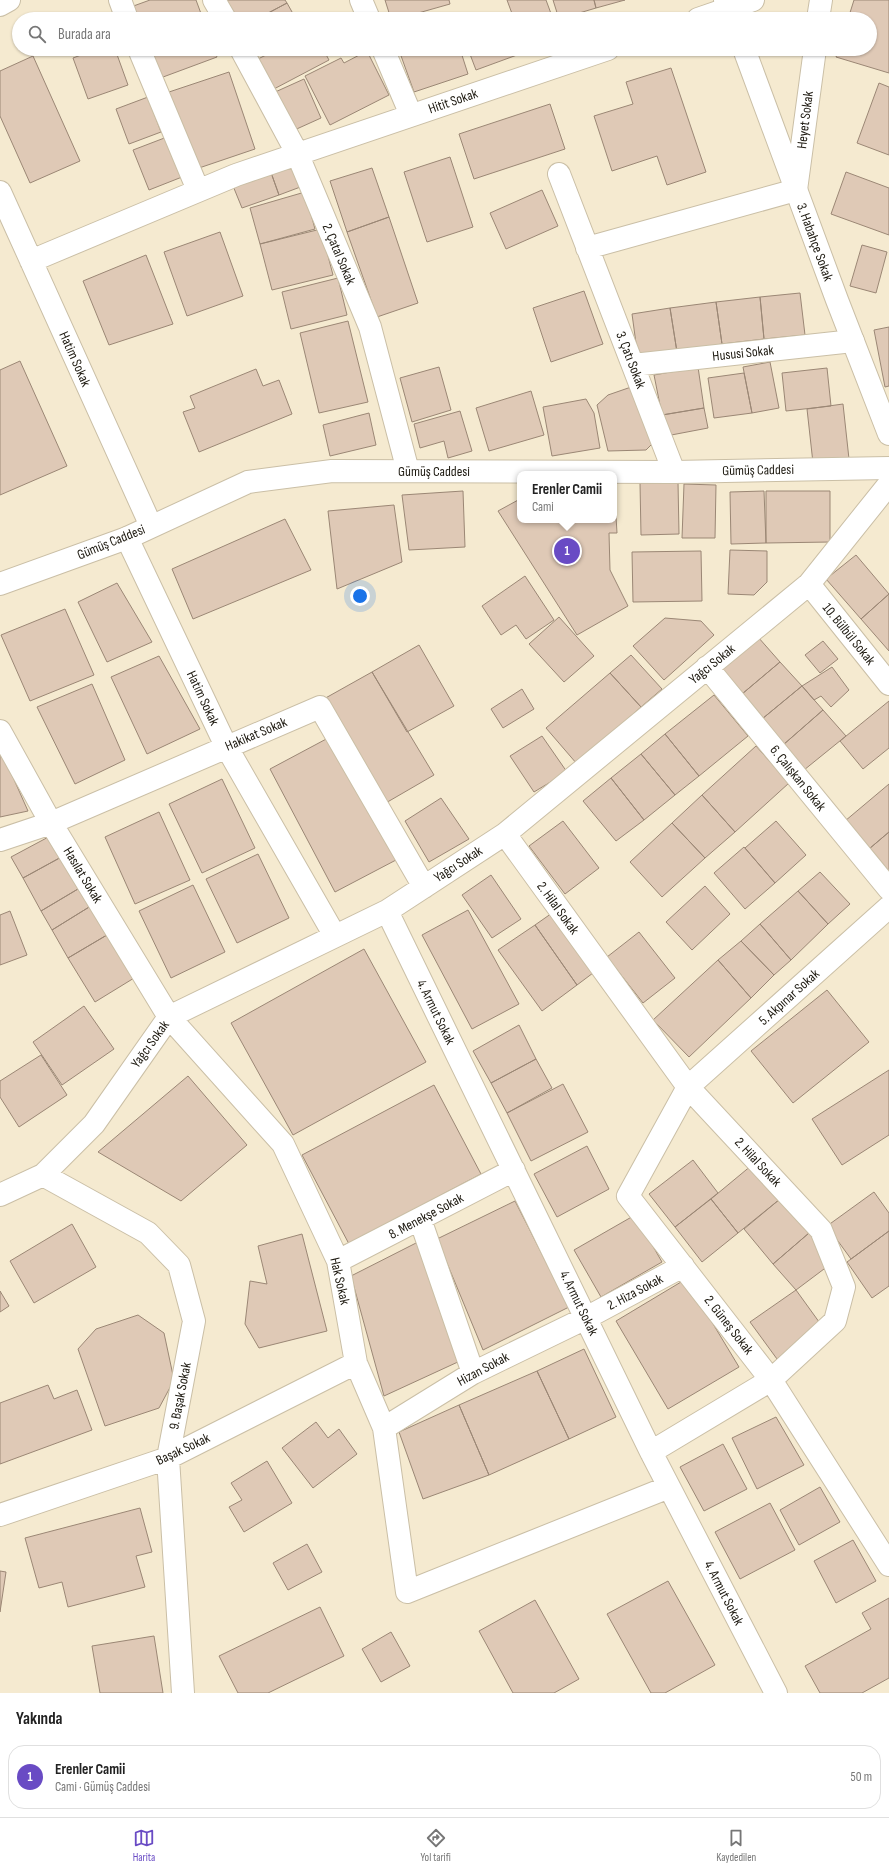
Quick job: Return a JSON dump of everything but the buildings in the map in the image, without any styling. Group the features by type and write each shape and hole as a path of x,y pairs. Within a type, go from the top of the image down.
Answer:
{"street":[{"path":"0,5 9,0"},
{"path":"120,0 124,12"},
{"path":"214,0 221,12"},
{"path":"361,0 366,12"},
{"path":"729,9 753,0"},
{"path":"819,12 821,0"},
{"path":"142,56 198,190"},
{"name":"2. Çatal Sokak","path":"245,56 297,153 370,327 408,471"},
{"path":"385,56 412,115"},
{"name":"Hitit Sokak","path":"31,261 198,190 297,153 587,56"},
{"name":"3. Habahçe Sokak","path":"747,56 889,434"},
{"name":"Heyet Sokak","path":"796,190 813,56"},
{"name":"3. Çatı Sokak","path":"559,174 674,472"},
{"path":"587,248 796,190"},
{"name":"Hatim Sokak","path":"0,192 151,526"},
{"name":"Hususi Sokak","path":"633,365 853,341"},
{"name":"Gümüş Caddesi","path":"617,472 889,468"},
{"name":"Gümüş Caddesi","path":"0,584 127,538 248,482 332,471 517,471"},
{"name":"Yağcı Sokak","path":"0,1195 43,1175 94,1124 169,1017 387,911 505,834 809,584 889,484"},
{"name":"Hatim Sokak","path":"127,538 226,746 335,936"},
{"name":"10. Bülbül Sokak","path":"809,584 889,684"},
{"name":"6. Çalışkan Sokak","path":"707,668 889,889"},
{"name":"Hakikat Sokak","path":"0,840 52,823 226,746 320,707 424,887"},
{"name":"Hasılat Sokak","path":"0,731 52,823 169,1017"},
{"name":"2. Hilal Sokak","path":"505,834 688,1087 821,1230 844,1287 835,1321 771,1380 651,1452"},
{"name":"5. Akpınar Sokak","path":"688,1087 889,907"},
{"name":"4. Armut Sokak","path":"387,911 651,1452 776,1693"},
{"name":"Hak Sokak","path":"169,1017 283,1144 338,1262 356,1363 384,1428 407,1592 669,1487"},
{"name":"2. Güneş Sokak","path":"688,1087 628,1196 771,1380 889,1565"},
{"name":"8. Menekşe Sokak","path":"338,1262 514,1170"},
{"name":"9. Başak Sokak","path":"43,1175 148,1233 179,1265 194,1321 168,1458 183,1693"},
{"path":"420,1219 473,1372"},
{"name":"2. Hiza Sokak","path":"586,1318 683,1266"},
{"name":"Hizan Sokak","path":"384,1428 473,1372 586,1318"},
{"name":"Başak Sokak","path":"0,1515 168,1458 356,1363"}],"place":[{"name":"Erenler Camii","path":"567,551"}]}
